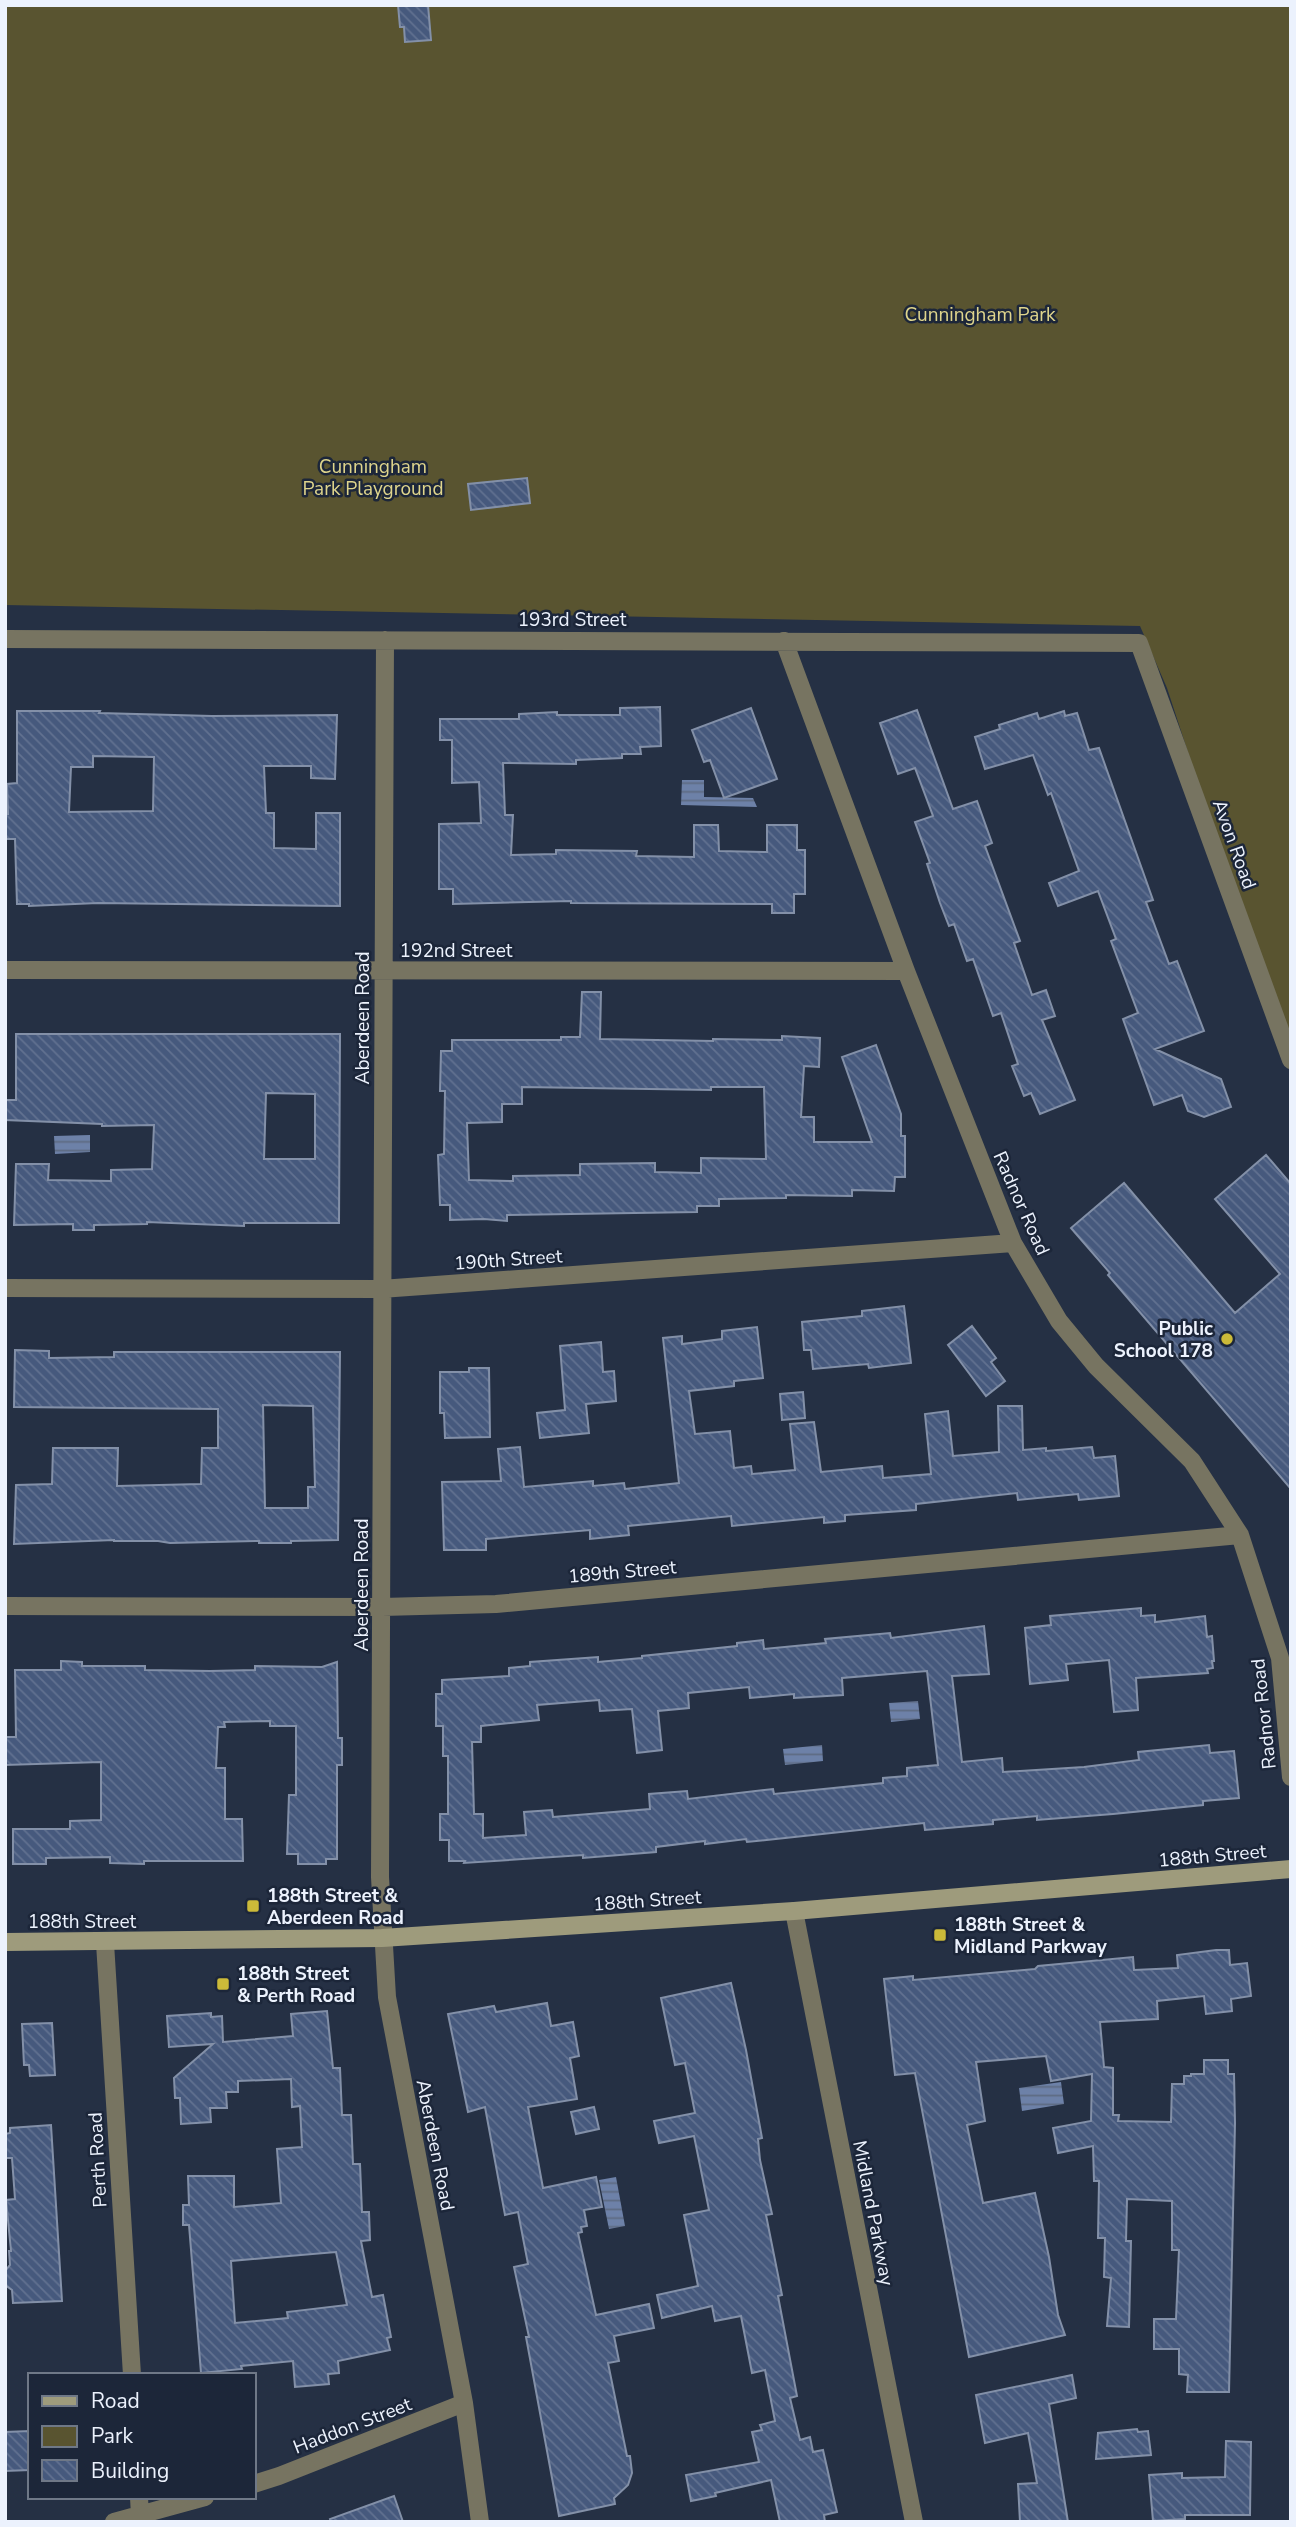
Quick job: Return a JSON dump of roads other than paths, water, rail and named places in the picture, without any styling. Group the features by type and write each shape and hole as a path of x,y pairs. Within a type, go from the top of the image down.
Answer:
{"street":[{"name":"193rd Street","path":"5,639 1139,643"},
{"name":"Aberdeen Road","path":"385,640 380,1877 382,1938 387,1997 464,2403 480,2522"},
{"name":"Radnor Road","path":"784,641 906,971 1013,1243 1059,1321 1096,1366 1192,1461 1240,1535 1280,1658 1291,1777"},
{"name":"Avon Road","path":"1139,643 1291,1060"},
{"name":"192nd Street","path":"5,970 906,971"},
{"name":"190th Street","path":"5,1288 382,1289 1013,1243"},
{"name":"189th Street","path":"5,1606 382,1607 496,1604 1240,1535"},
{"name":"188th Street","path":"5,1942 382,1938 794,1911 1291,1869"},
{"name":"Midland Parkway","path":"794,1911 914,2522"},
{"name":"Perth Road","path":"105,1942 132,2373"},
{"name":"Haddon Street","path":"256,2483 464,2403"},
{"path":"139,2499 140,2516"},
{"path":"114,2522 198,2499"}],"water":[{"path":"682,780 704,780 704,797 753,798 757,807 681,805"},
{"path":"90,1135 90,1152 55,1154 54,1136"},
{"path":"918,1701 920,1719 891,1722 889,1703"},
{"path":"822,1745 823,1761 785,1765 783,1749"},
{"path":"1061,2082 1064,2104 1022,2111 1019,2088"},
{"path":"616,2177 625,2226 609,2229 599,2180"}],"place":[{"name":"Public School 178","path":"1227,1339"},
{"name":"188th Street & Aberdeen Road","path":"253,1906"},
{"name":"188th Street & Midland Parkway","path":"940,1935"},
{"name":"188th Street & Perth Road","path":"223,1984"}],"park label":[{"name":"Cunningham Park","path":"980,314"},
{"name":"Cunningham Park Playground","path":"373,477"}]}
